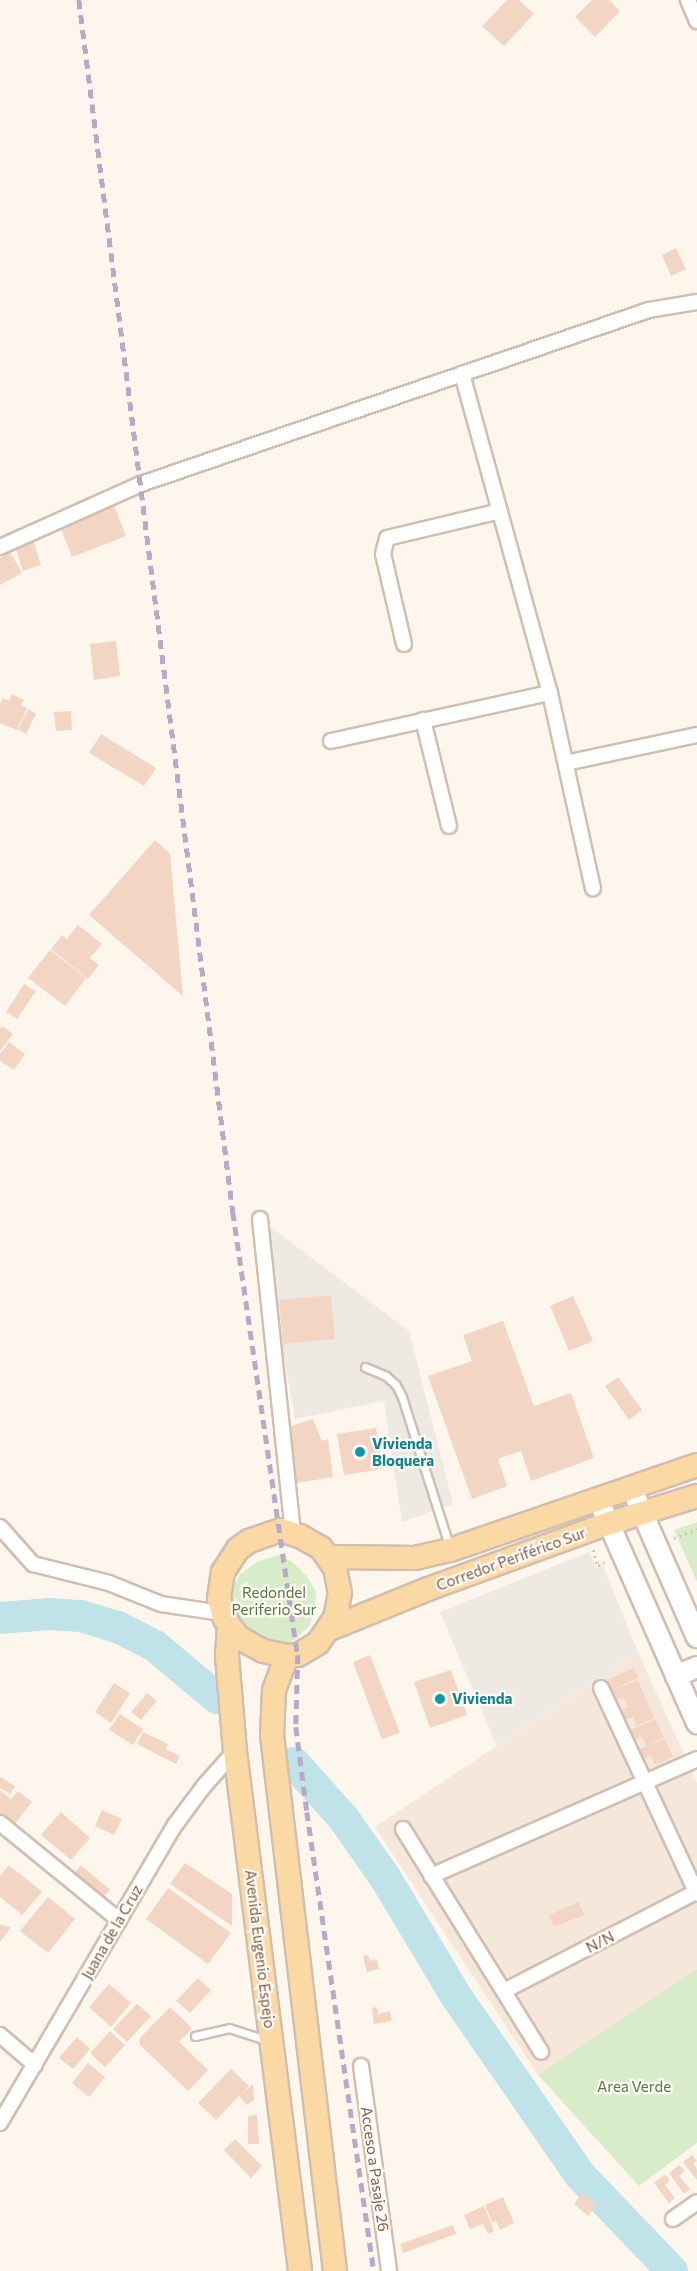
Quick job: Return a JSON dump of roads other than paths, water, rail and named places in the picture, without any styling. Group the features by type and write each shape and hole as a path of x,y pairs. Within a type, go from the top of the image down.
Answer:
{"main road":[{"name":"Corredor Periférico Sur","path":"329,1557 415,1558 450,1550 599,1501 631,1487 697,1465"},
{"path":"631,1487 697,1637"},
{"name":"Corredor Periférico Sur","path":"327,1630 428,1589 607,1524 697,1496"},
{"path":"599,1501 607,1524 697,1723"},
{"path":"281,1530 310,1540 329,1557 339,1580 340,1593 335,1618 318,1643 298,1655 274,1656 250,1646 225,1619 219,1599 221,1579 229,1560 238,1549 262,1535 281,1530"},
{"name":"Avenida Eugenio Espejo","path":"225,1619 235,1751 300,2271"},
{"path":"286,1656 274,1690 272,1735 335,2271"},
{"path":"676,1676 697,1667"}],"street":[{"path":"688,0 697,21"},
{"path":"0,547 141,484 649,310 697,302"},
{"path":"462,374 550,693 593,888"},
{"path":"404,644 383,554 387,538 500,511"},
{"path":"331,741 550,693"},
{"path":"423,720 449,826"},
{"path":"566,764 697,735"},
{"path":"260,1219 293,1534"},
{"path":"0,1527 33,1564 109,1583 161,1604 225,1619"},
{"path":"601,1688 697,1893"},
{"name":"Juana de la Cruz","path":"0,2122 175,1825 204,1786 235,1751"},
{"path":"431,1876 697,1759"},
{"path":"0,1823 119,1920"},
{"path":"403,1829 541,2052"},
{"name":"N/N","path":"504,1991 697,1893"},
{"path":"0,2035 35,2065"},
{"name":"Acceso a Pasaje 26","path":"361,2066 389,2271"},
{"path":"673,2219 697,2202"}],"lane":[{"path":"365,1367 386,1376 396,1385 402,1397 450,1550"},
{"path":"195,2036 229,2028 272,2042"}],"waterway":[{"path":"0,1618 50,1614 81,1616 118,1627 155,1646 217,1698"},
{"path":"294,1763 344,1819 386,1879 456,1996 580,2175 672,2271"}],"railway":[{"path":"79,0 233,1212 298,1655 296,1727 307,1812 374,2271"}],"place":[{"name":"Vivienda Bloquera","path":"360,1452"},
{"name":"Vivienda","path":"440,1699"}],"park label":[{"name":"Redondel Periferio Sur","path":"274,1600"},
{"name":"Area Verde","path":"634,2087"}]}
